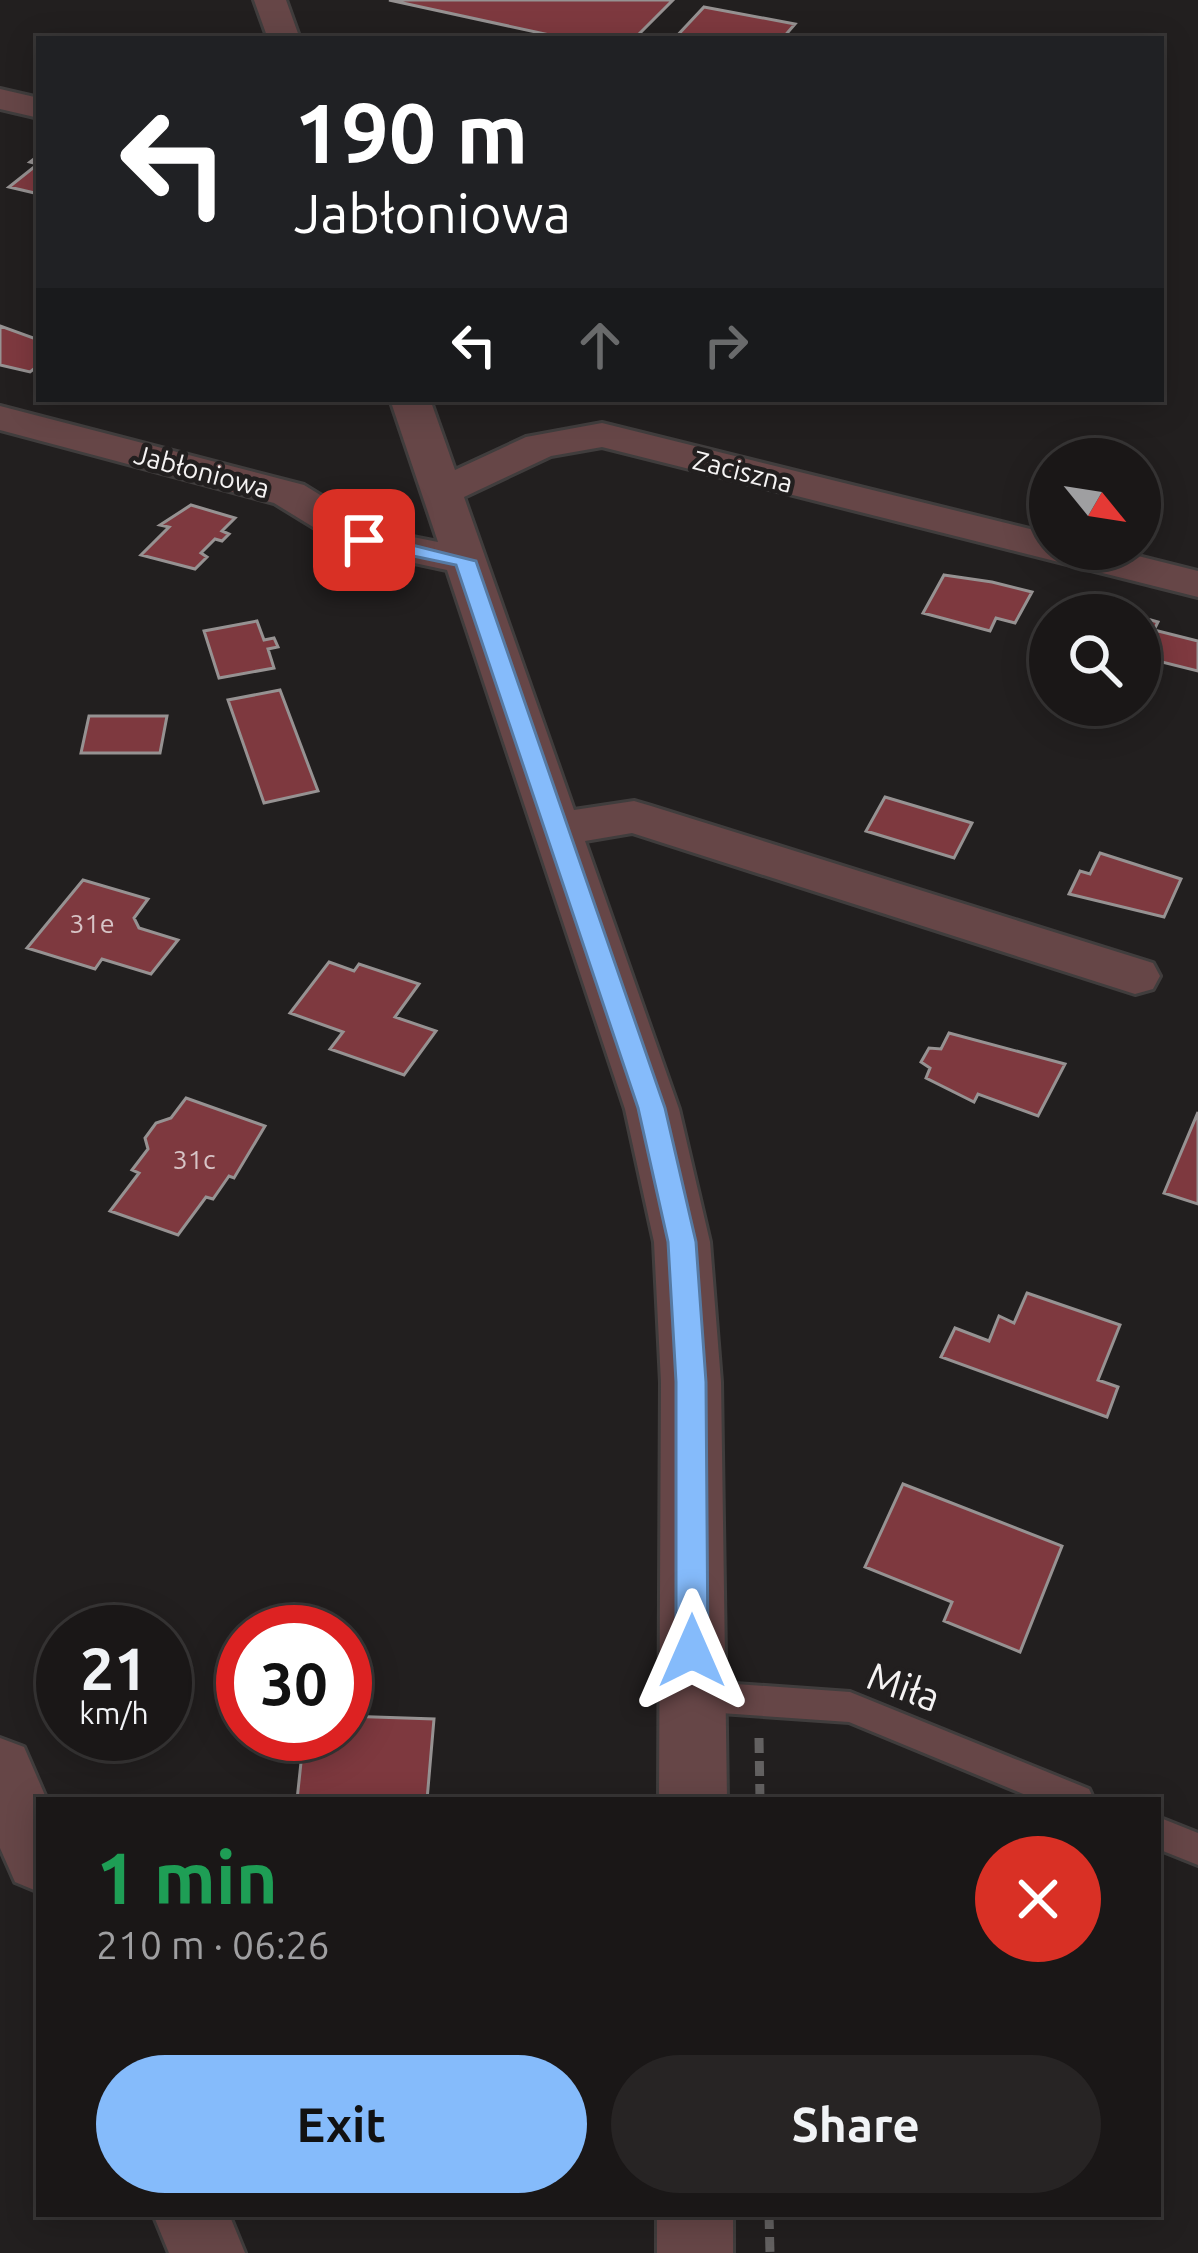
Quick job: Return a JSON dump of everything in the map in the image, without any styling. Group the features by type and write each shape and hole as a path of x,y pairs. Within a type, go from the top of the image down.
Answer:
{"street":[{"path":"270,0 283,36"},
{"path":"0,99 36,107"},
{"path":"411,402 652,1108 682,1242 691,1382 693,1797"},
{"name":"Jabłoniowa","path":"0,418 289,494 364,540 466,561"},
{"name":"Zaciszna","path":"443,491 540,446 602,435 1029,542"},
{"name":"Zaciszna","path":"1142,570 1198,584"},
{"path":"559,830 634,817 1135,976"},
{"path":"0,1769 36,1852"},
{"path":"192,2217 207,2253"},
{"path":"694,2217 695,2253"}],"lane":[{"name":"Miła","path":"692,1696 850,1707 1070,1797"},
{"path":"1161,1834 1198,1850"}],"path":[{"path":"769,2217 770,2253"}],"building":[{"path":"389,0 673,0 637,36 554,36"},
{"path":"704,7 795,24 785,36 677,36"},
{"path":"36,166 36,193 9,187"},
{"path":"0,326 36,339 36,367 30,372 0,365"},
{"path":"191,505 235,518 222,531 229,534 222,541 215,539 201,553 207,557 195,569 141,555 169,527 160,525"},
{"path":"944,575 1032,592 1015,623 996,618 990,631 923,613"},
{"path":"257,621 264,640 274,638 278,647 268,649 274,668 219,678 204,631"},
{"path":"1161,632 1198,641 1198,671 1161,662"},
{"path":"280,690 318,791 264,803 228,700"},
{"path":"89,716 167,716 160,753 81,753"},
{"path":"885,797 972,823 954,858 866,831"},
{"path":"1100,853 1181,879 1164,917 1069,894 1080,871 1090,874"},
{"path":"83,880 148,899 134,918 139,928 178,940 151,974 102,959 95,969 27,948"},
{"path":"329,962 354,971 359,964 419,984 395,1017 436,1031 404,1075 330,1049 343,1032 290,1013"},
{"path":"949,1033 1065,1064 1038,1116 978,1094 974,1102 926,1078 930,1068 921,1062 929,1048 941,1049"},
{"path":"186,1098 265,1126 234,1178 229,1176 213,1199 206,1197 178,1235 110,1211 139,1173 132,1170 148,1149 145,1138 156,1123 171,1118"},
{"path":"1198,1112 1198,1204 1164,1193"},
{"path":"1027,1293 1120,1325 1098,1380 1118,1387 1107,1417 941,1357 955,1328 989,1341 999,1316 1014,1323"},
{"path":"903,1484 1062,1546 1020,1652 944,1621 952,1602 865,1567"},
{"path":"372,1717 434,1719 427,1797 297,1797 301,1761 372,1761"}],"route":[{"path":"364,540 466,561 652,1108 682,1242 691,1382 692,1651"}]}
